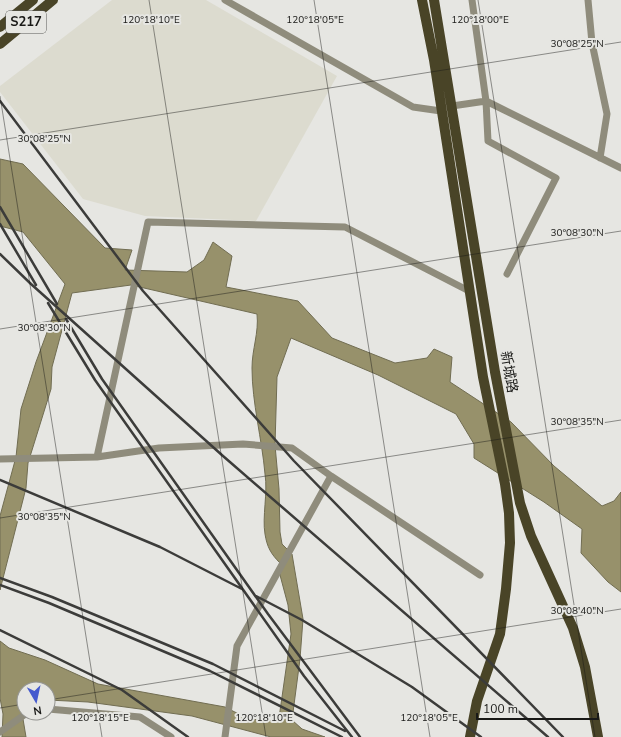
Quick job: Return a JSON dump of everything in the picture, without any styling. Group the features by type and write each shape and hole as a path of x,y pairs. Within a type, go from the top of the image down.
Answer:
{"main road":[{"name":"S217","path":"0,27 33,0"},
{"name":"S217","path":"0,44 53,0"},
{"name":"新城路","path":"422,0 434,60 469,291 509,513 506,589 500,634 477,701 470,737"},
{"name":"新城路","path":"434,0 503,414 517,488 531,536 573,628 585,667 598,737"}],"street":[{"path":"225,0 413,107 441,111"},
{"path":"472,0 486,101 488,141 556,178 507,274"},
{"path":"588,0 592,43 607,114 600,158"},
{"path":"452,106 486,101 621,168"},
{"path":"97,457 148,222 345,227 469,291"},
{"path":"0,459 97,457 159,448 243,444 292,448 331,476 480,575"},
{"path":"225,737 237,646 331,476"},
{"path":"56,710 140,717 171,737"},
{"path":"0,732 16,721"}],"shaded area":[{"path":"112,0 206,0 337,76 256,221 145,216 83,199 0,92 0,86"},
{"path":"0,159 23,164 105,248 132,250 125,270 187,272 204,260 213,242 232,256 226,287 298,301 332,338 395,363 427,358 434,349 452,357 450,382 511,422 554,466 602,506 614,501 621,492 621,592 608,582 581,553 582,529 544,502 474,458 474,444 456,414 378,375 291,338 277,377 275,445 279,489 280,532 282,544 292,554 303,619 300,659 292,720 302,729 325,737 271,737 192,716 88,702 56,700 56,681 16,681 16,721 23,721 26,737 2,737 3,714 0,698 0,641 9,648 45,660 98,684 225,707 244,716 266,721 279,718 291,634 288,605 280,575 280,563 268,547 264,527 266,481 252,381 252,361 257,328 257,314 131,285 72,293 52,367 51,389 28,463 26,488 0,590 0,516 16,457 21,409 36,362 65,284 23,232 0,226"}],"railway":[{"path":"0,101 143,291 294,461 563,737"},
{"path":"0,207 57,304"},
{"path":"0,224 36,285"},
{"path":"0,254 31,284 223,456 548,737"},
{"path":"48,303 95,380 304,676 352,737"},
{"path":"66,319 102,379 268,614 360,737"},
{"path":"0,480 160,547 242,589"},
{"path":"0,578 52,597 213,664 345,731"},
{"path":"0,585 49,603 210,671 342,737"},
{"path":"256,596 302,620 412,687 481,737"},
{"path":"0,630 122,690 188,737"}]}
